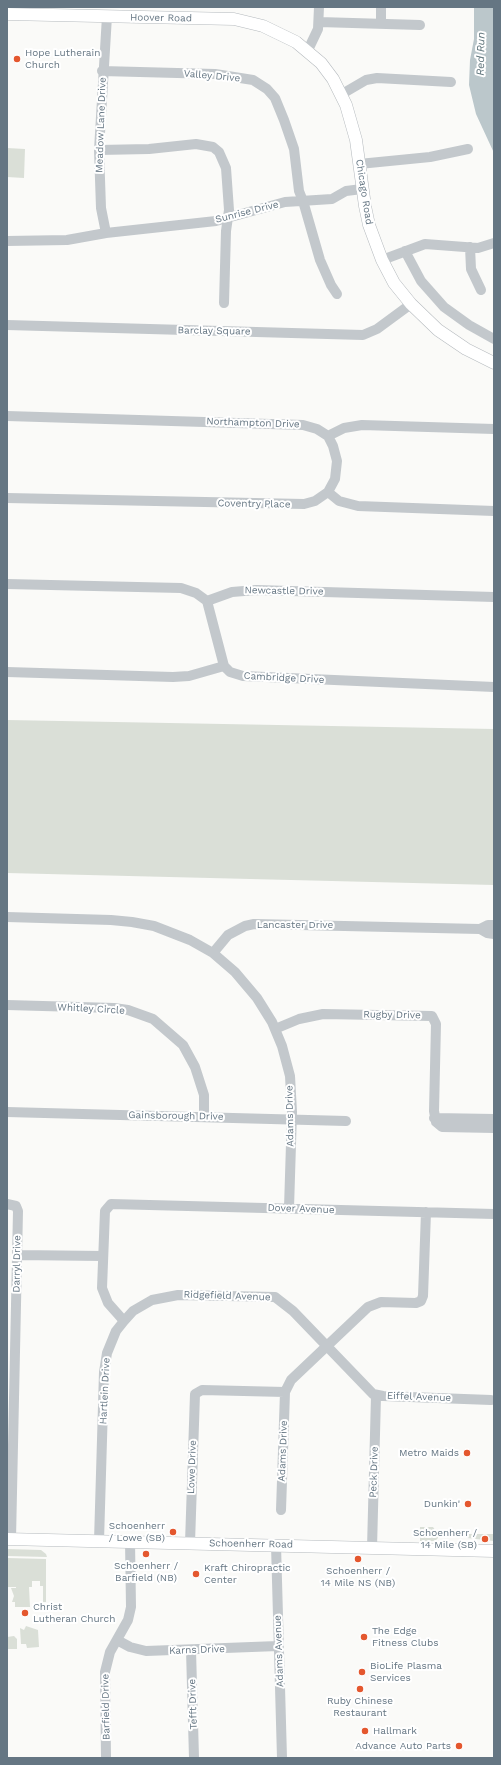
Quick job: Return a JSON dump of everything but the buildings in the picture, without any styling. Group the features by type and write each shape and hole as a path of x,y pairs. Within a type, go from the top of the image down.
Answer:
{"main road":[{"name":"Hoover Road","path":"7,14 87,12 107,16 234,19 251,22 275,31 308,50"},
{"name":"Chicago Road","path":"308,50 321,63 342,94 354,128 362,189 369,224 382,260 394,283 411,304 446,337 494,363"},
{"name":"Schoenherr Road","path":"9,1539 494,1551"}],"street":[{"path":"308,50 316,36 320,22 319,7"},
{"path":"381,7 381,23"},
{"name":"Meadow Lane Drive","path":"106,233 101,208 99,150 102,71 107,16"},
{"path":"320,22 420,24"},
{"name":"Valley Drive","path":"102,71 215,74 248,79 260,84 275,98 294,148 299,191 304,201 320,260 330,285 337,294"},
{"path":"342,94 366,80 377,78 451,82"},
{"path":"99,150 156,148 196,144 213,147 219,152 226,168 229,202 224,303"},
{"path":"359,164 430,156 468,149"},
{"name":"Sunrise Drive","path":"7,241 52,242 106,233 228,219 271,206 304,201 332,199 346,191 362,189"},
{"path":"382,260 425,244 433,243 470,247 486,246 494,243"},
{"path":"470,247 471,269 481,290"},
{"path":"405,251 421,281 444,306 469,325 494,338"},
{"name":"Barclay Square","path":"7,325 363,335 384,325 411,304"},
{"name":"Northampton Drive","path":"7,416 295,424 310,426 328,436"},
{"path":"494,429 362,425 344,428 328,436 333,446 337,461 335,479 328,492 343,503 358,506 494,510"},
{"name":"Coventry Place","path":"7,498 298,505 316,501 328,492"},
{"path":"7,584 181,588 196,593 207,601 224,666 189,676 173,677 7,672"},
{"name":"Newcastle Drive","path":"207,601 232,592 256,590 494,596"},
{"name":"Cambridge Drive","path":"224,666 230,672 243,676 494,687"},
{"path":"7,917 132,922 179,935 213,953"},
{"name":"Lancaster Drive","path":"213,953 228,935 245,926 254,924 480,929 488,925 494,925"},
{"name":"Lancaster Drive","path":"480,929 487,934 494,934"},
{"name":"Adams Drive","path":"213,953 235,972 267,1013 275,1029 290,1076 292,1119 289,1208"},
{"name":"Whitley Circle","path":"7,1005 114,1008 128,1010 153,1019 183,1045 196,1067 203,1090 204,1117"},
{"name":"Rugby Drive","path":"275,1029 299,1019 323,1014 432,1016 436,1024 434,1118"},
{"name":"Gainsborough Drive","path":"7,1112 346,1121"},
{"path":"434,1118 494,1119"},
{"path":"434,1118 438,1125 442,1127 494,1128"},
{"name":"Dover Avenue","path":"103,1256 105,1211 108,1205 114,1203 494,1214"},
{"name":"Darryl Drive","path":"9,1539 12,1287 17,1255 18,1210 12,1205"},
{"path":"285,1392 291,1380 372,1305 381,1302 416,1303 422,1301 426,1212"},
{"path":"17,1255 103,1256 103,1294 114,1312 124,1321"},
{"name":"Ridgefield Avenue","path":"124,1321 143,1305 171,1295 275,1297 284,1303 327,1346"},
{"name":"Hartlein Drive","path":"100,1541 105,1363 112,1340 124,1321"},
{"name":"Eiffel Avenue","path":"327,1346 370,1392 376,1396 491,1400"},
{"name":"Lowe Drive","path":"190,1543 195,1398 197,1392 202,1390 285,1392"},
{"name":"Adams Drive","path":"280,1510 285,1392"},
{"name":"Peck Drive","path":"372,1548 376,1396"},
{"name":"Barfield Drive","path":"106,1758 105,1672 110,1652 128,1620 131,1607 130,1542"},
{"name":"Adams Avenue","path":"276,1545 282,1758"},
{"name":"Karns Drive","path":"117,1640 138,1650 191,1650 278,1646"},
{"name":"Tefft Drive","path":"191,1650 194,1758"}],"shaded area":[{"path":"7,148 25,149 24,178 7,177"},
{"path":"7,720 494,729 494,885 7,873"},
{"path":"420,1527 433,1527 438,1534 438,1538 435,1541 420,1541"},
{"path":"464,1534 494,1534 494,1541 467,1538"},
{"path":"7,1549 41,1550 47,1557 7,1556"},
{"path":"7,1558 46,1559 46,1602 43,1602 43,1586 40,1586 40,1581 32,1581 32,1587 29,1587 30,1607 15,1607 15,1602 12,1602 14,1596 11,1588 16,1587 7,1587"},
{"path":"26,1626 38,1630 39,1647 27,1648 26,1644 21,1644 20,1628 24,1630"},
{"path":"14,1636 17,1639 17,1649 7,1649 7,1637"}],"water":[{"name":"Red Run","path":"474,7 494,7 494,153 476,114 469,85 470,60 474,39"}],"place":[{"name":"Hope Lutherain Church","path":"17,59"},
{"name":"Metro Maids","path":"467,1453"},
{"name":"Dunkin'","path":"468,1504"},
{"name":"Schoenherr / Lowe (SB)","path":"173,1532"},
{"name":"Schoenherr / 14 Mile (SB)","path":"485,1539"},
{"name":"Schoenherr / Barfield (NB)","path":"146,1554"},
{"name":"Schoenherr / 14 Mile NS (NB)","path":"358,1559"},
{"name":"Kraft Chiropractic Center","path":"196,1574"},
{"name":"Christ Lutheran Church","path":"25,1613"},
{"name":"The Edge Fitness Clubs","path":"364,1637"},
{"name":"BioLife Plasma Services","path":"362,1672"},
{"name":"Ruby Chinese Restaurant","path":"360,1689"},
{"name":"Hallmark","path":"365,1731"},
{"name":"Advance Auto Parts","path":"459,1746"}]}
